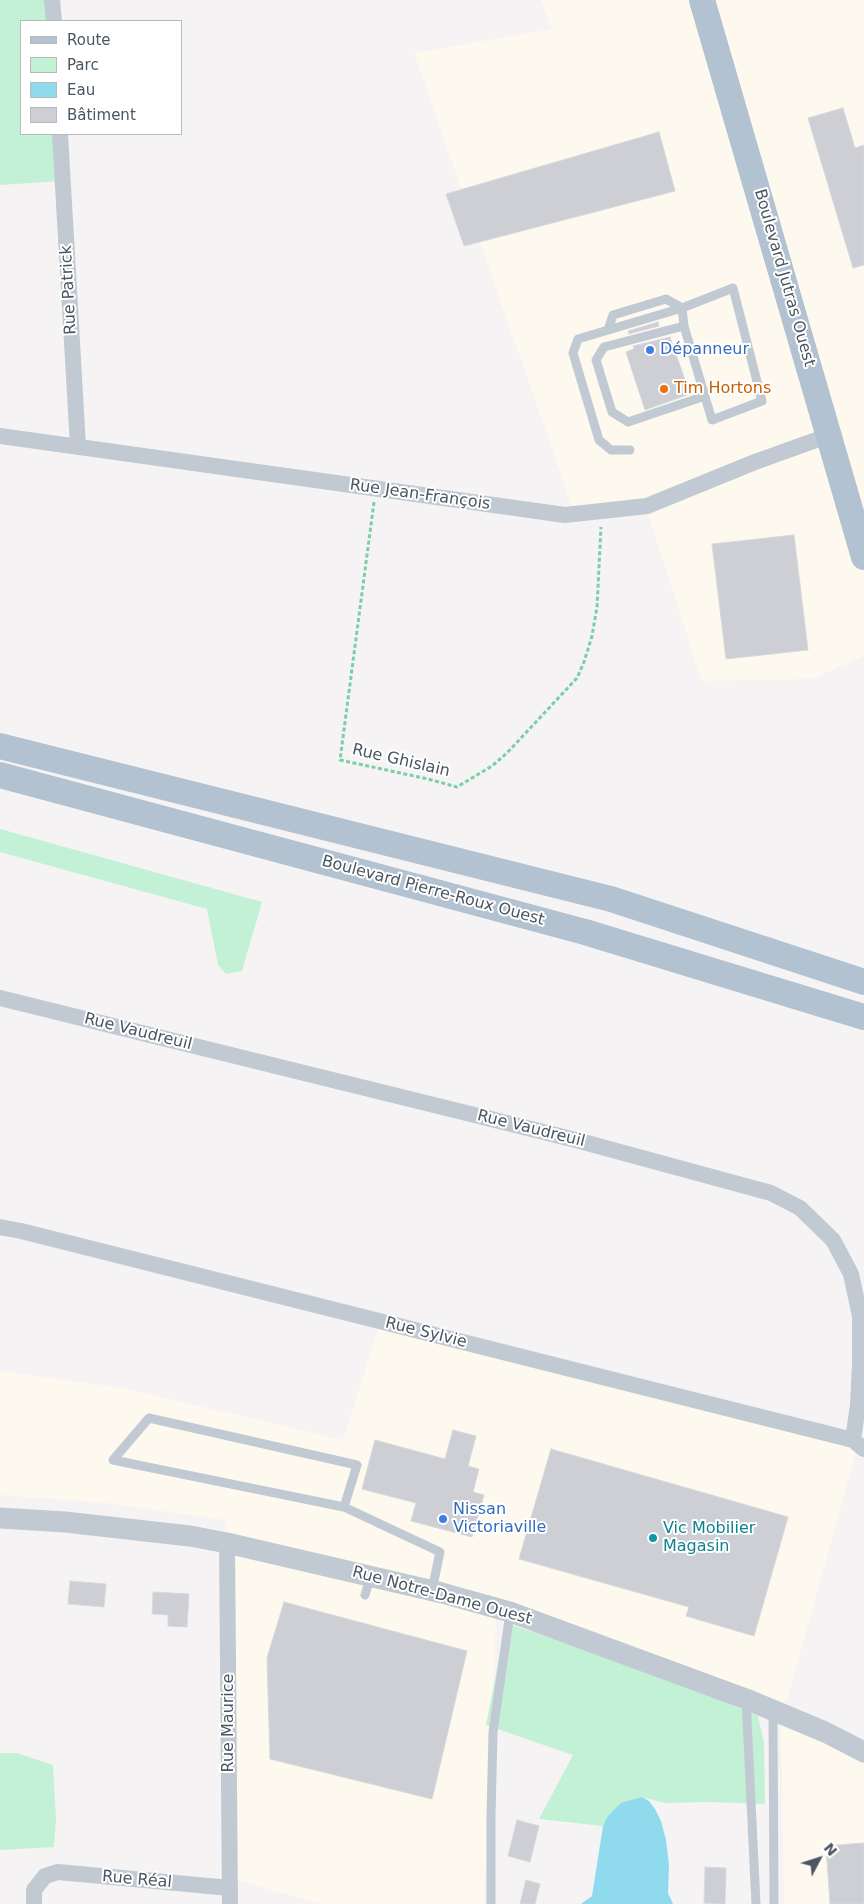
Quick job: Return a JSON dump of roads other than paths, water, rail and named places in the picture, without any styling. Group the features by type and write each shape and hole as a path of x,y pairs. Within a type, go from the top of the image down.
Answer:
{"main road":[{"name":"Boulevard Jutras Ouest","path":"702,0 864,557"},
{"name":"Boulevard Pierre-Roux Ouest","path":"0,746 611,899 864,982"},
{"name":"Boulevard Pierre-Roux Ouest","path":"0,775 585,932 864,1017"}],"street":[{"path":"52,0 54,20"},
{"name":"Rue Patrick","path":"60,135 78,446"},
{"name":"Rue Jean-François","path":"0,436 565,515 647,506 755,462 830,435"},
{"name":"Rue Vaudreuil","path":"0,998 576,1140 772,1193 800,1208 833,1240 851,1274 860,1316 858,1444"},
{"name":"Rue Sylvie","path":"0,1227 858,1444"},
{"name":"Rue Notre-Dame Ouest","path":"0,1518 65,1522 190,1536 227,1543 368,1585 432,1590 510,1612 746,1699 825,1732 864,1752"},
{"name":"Rue Maurice","path":"227,1543 230,1896"},
{"name":"Rue Réal","path":"34,1904 34,1890 45,1876 58,1872 230,1896"}],"lane":[{"path":"630,450 611,450 599,440 573,353 578,339 657,317 733,288 762,402 712,420 684,326 682,308"},
{"path":"608,330 613,315 666,298 682,308"},
{"path":"684,326 604,347 596,360 612,412 628,422 705,396"},
{"path":"344,1507 357,1465 149,1418 113,1460 344,1507 440,1552 432,1590"},
{"path":"491,1904 493,1732 510,1612"},
{"path":"746,1699 756,1904"},
{"path":"773,1710 774,1904"}],"water":[{"path":"642,1797 649,1801 661,1821 666,1840 669,1865 668,1893 673,1904 581,1904 592,1896 603,1826 607,1817 621,1803"}],"place":[{"name":"Dépanneur","path":"650,350"},
{"name":"Tim Hortons","path":"664,389"},
{"name":"Nissan Victoriaville","path":"443,1519"},
{"name":"Vic Mobilier Magasin","path":"653,1538"}]}
